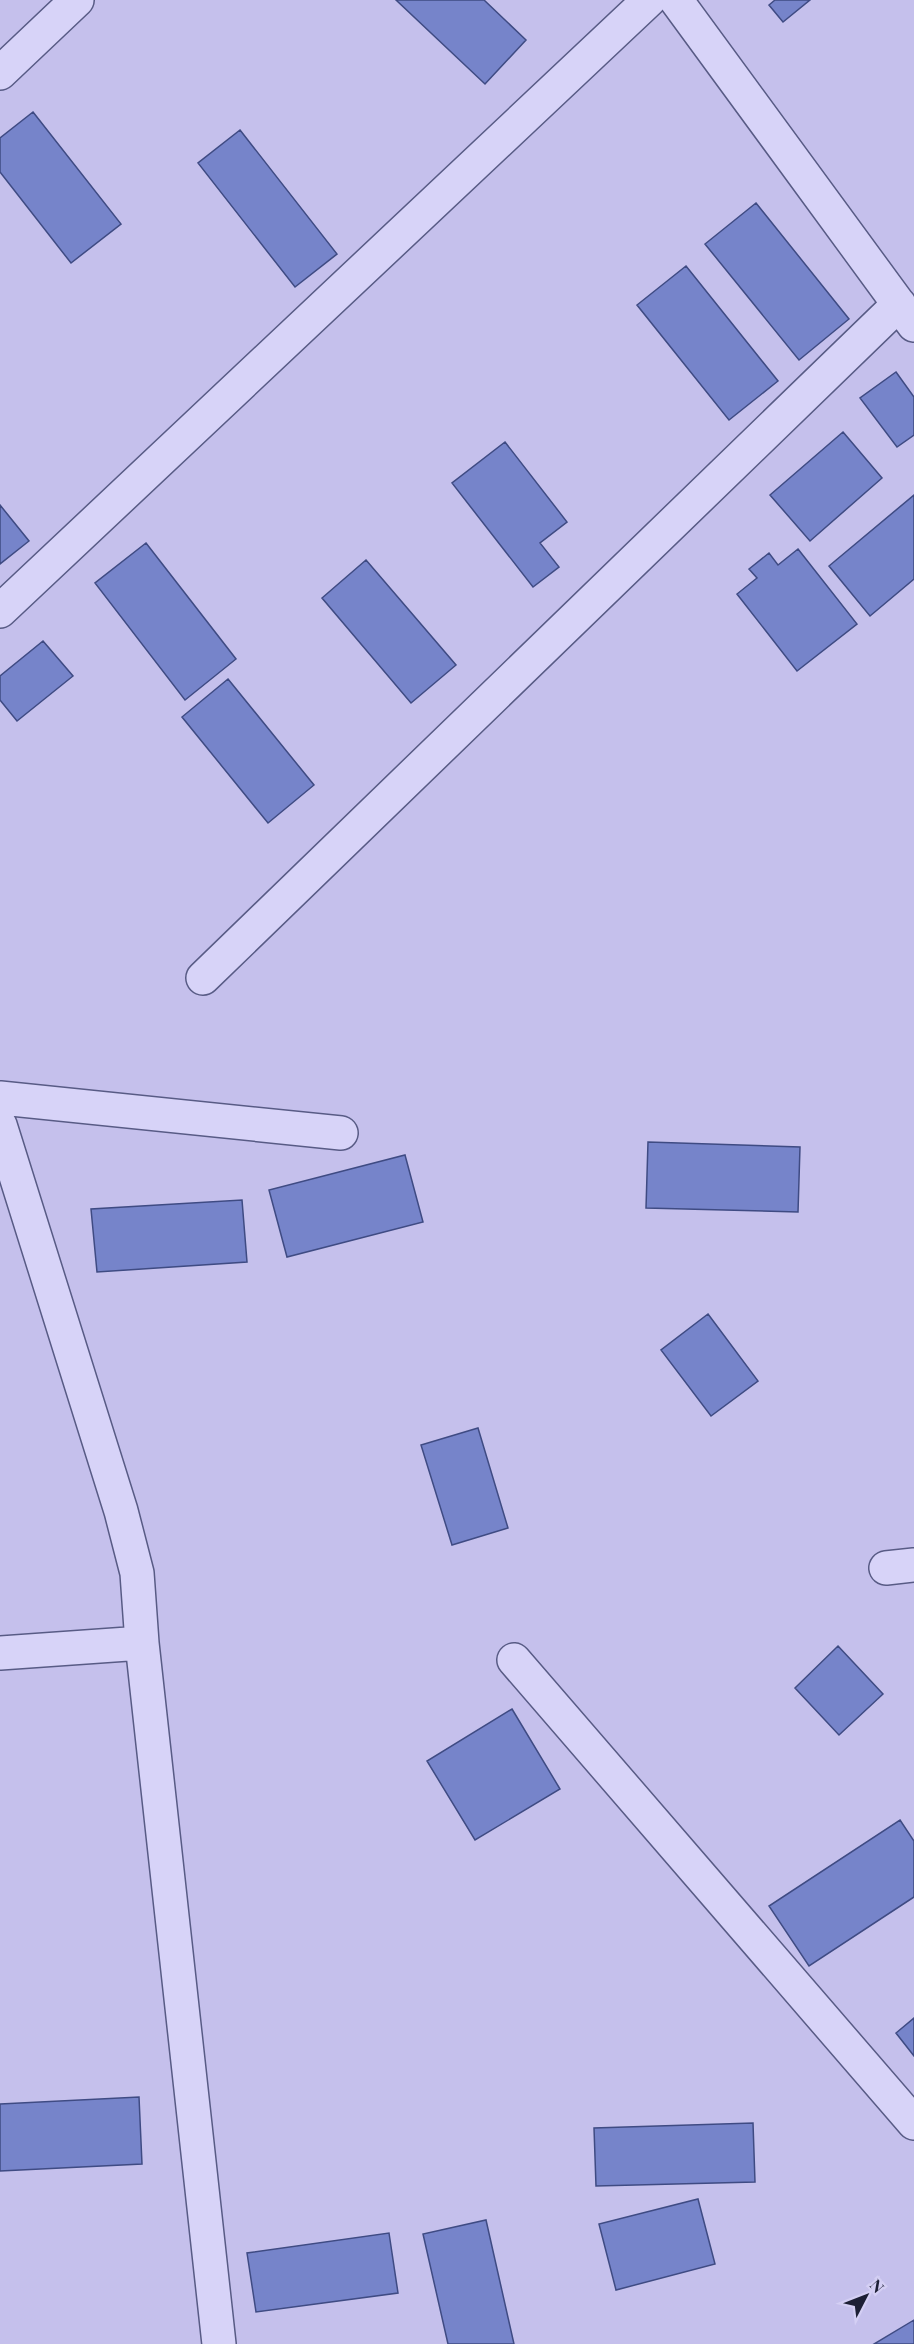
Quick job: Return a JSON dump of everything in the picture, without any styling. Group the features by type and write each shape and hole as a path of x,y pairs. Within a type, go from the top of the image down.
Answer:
{"street":[{"path":"0,73 77,0"},
{"path":"0,611 649,0"},
{"path":"203,978 906,314 676,0"},
{"path":"0,1098 341,1133"},
{"path":"0,1125 121,1511 137,1573 142,1643 219,2344"},
{"path":"0,1653 142,1643"},
{"path":"514,1660 914,2123"}],"building":[{"path":"396,0 484,0 526,40 485,84"},
{"path":"775,0 810,0 783,22 769,5"},
{"path":"33,112 121,224 71,263 0,172 0,138"},
{"path":"240,130 337,254 295,287 198,163"},
{"path":"756,203 849,319 799,360 705,244"},
{"path":"686,266 778,381 729,420 637,305"},
{"path":"896,372 914,397 914,435 897,447 860,398"},
{"path":"843,432 882,478 810,541 770,495"},
{"path":"505,442 567,522 540,543 559,567 533,587 452,483"},
{"path":"914,495 914,579 870,616 829,566"},
{"path":"0,505 29,541 0,564"},
{"path":"146,543 236,659 185,700 95,583"},
{"path":"798,549 857,624 797,671 737,594 757,578 749,569 769,553 778,565"},
{"path":"366,560 456,665 411,703 322,598"},
{"path":"43,641 73,676 17,721 0,700 0,676"},
{"path":"228,679 314,785 268,823 182,717"},
{"path":"648,1142 800,1147 798,1212 646,1208"},
{"path":"405,1155 423,1222 287,1257 269,1190"},
{"path":"242,1200 247,1262 97,1272 91,1209"},
{"path":"708,1314 758,1381 711,1416 661,1350"},
{"path":"478,1428 508,1528 452,1545 421,1445"},
{"path":"838,1646 883,1694 839,1735 795,1688"},
{"path":"512,1709 560,1789 475,1840 427,1761"},
{"path":"900,1820 914,1841 914,1897 809,1966 769,1906"},
{"path":"914,2018 914,2056 896,2033"},
{"path":"139,2097 142,2164 0,2171 0,2104"},
{"path":"753,2123 755,2182 596,2186 594,2128"},
{"path":"698,2199 715,2264 616,2290 599,2224"},
{"path":"486,2220 514,2344 448,2344 423,2234"},
{"path":"389,2233 398,2293 256,2312 247,2253"},
{"path":"914,2320 914,2344 874,2344"}]}
